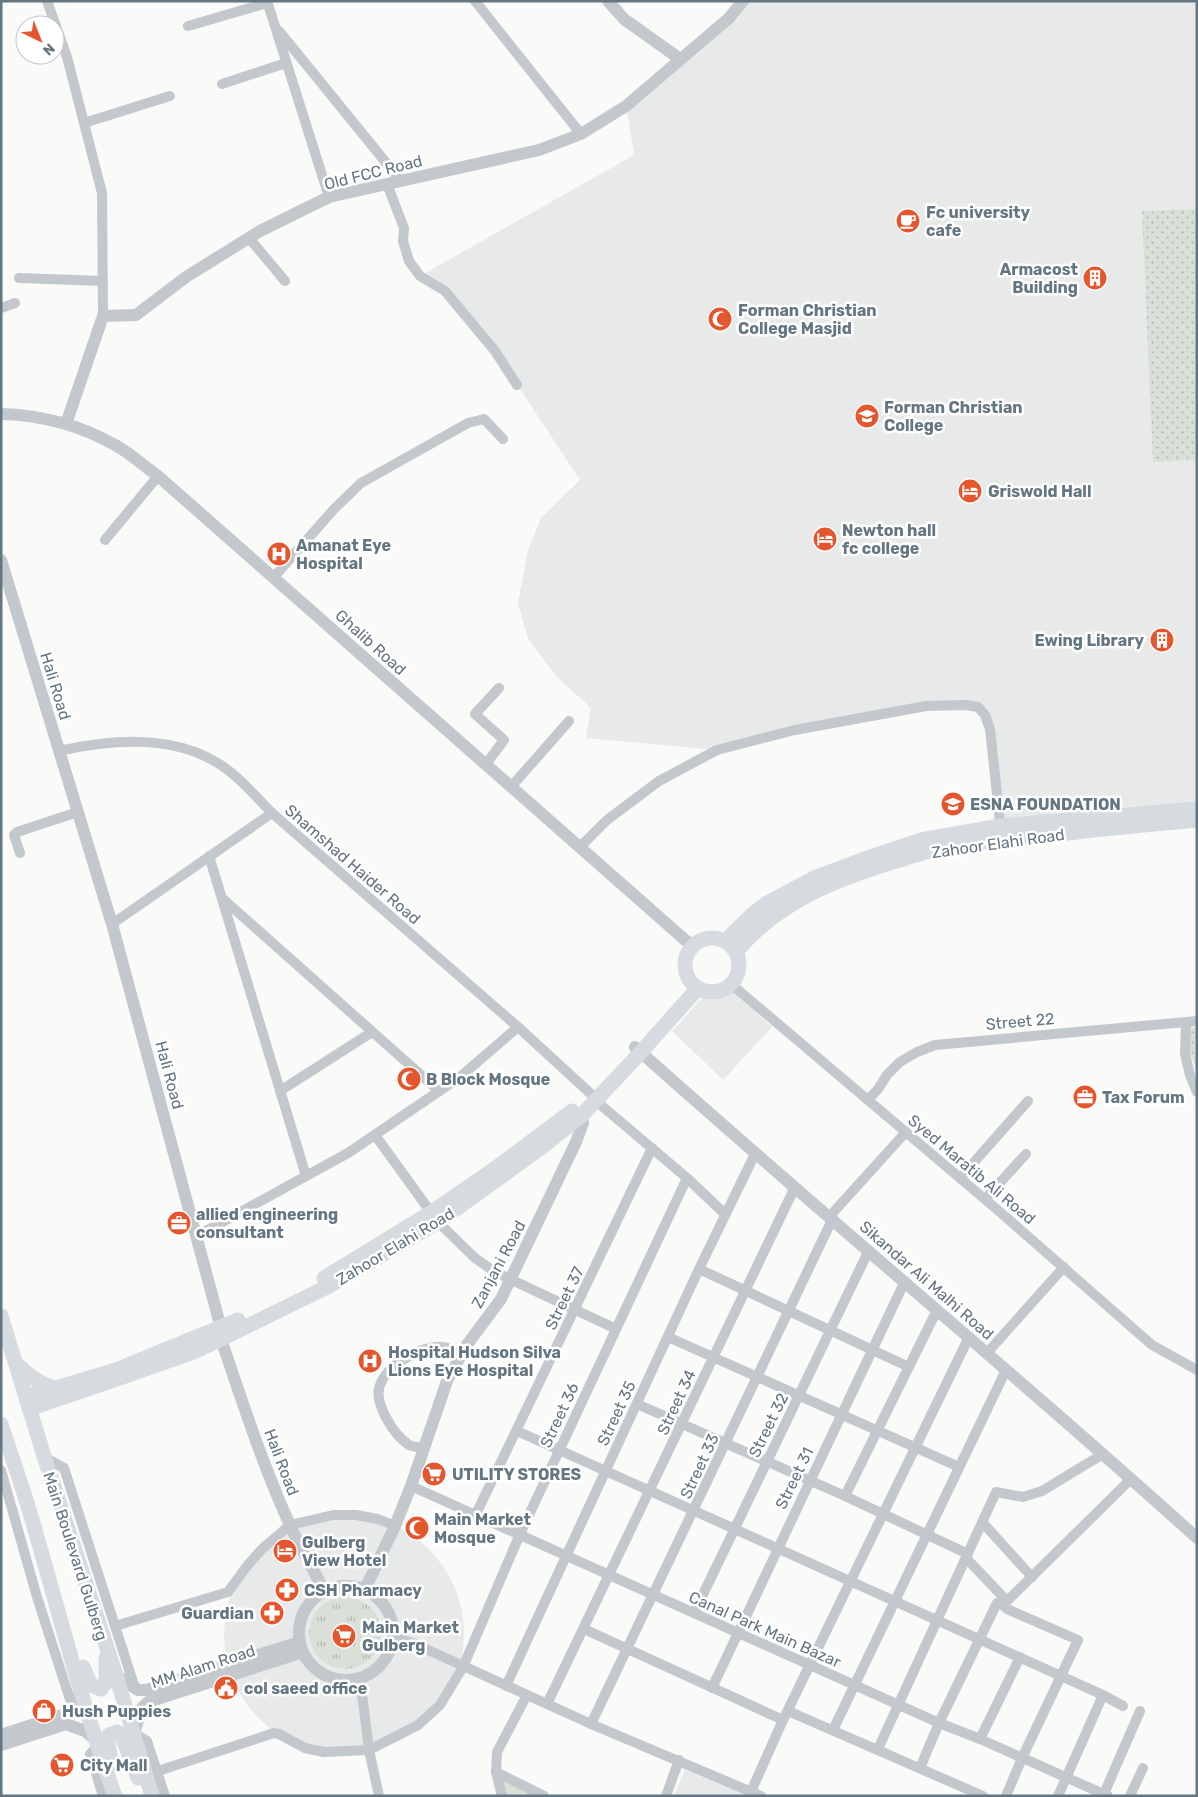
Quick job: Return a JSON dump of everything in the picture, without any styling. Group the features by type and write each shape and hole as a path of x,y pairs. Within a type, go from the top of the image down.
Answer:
{"main road":[{"name":"Zahoor Elahi Road","path":"736,952 763,923 784,909 823,888 881,866 1001,833 1197,809"},
{"name":"Zahoor Elahi Road","path":"725,941 753,914 767,904 814,878 921,840 1197,820"},
{"path":"708,938 717,938 725,941 736,952 739,960 739,969 731,984 715,992 706,992 695,986 685,968 687,952 692,946 699,940 708,938"},
{"name":"Zahoor Elahi Road","path":"28,1403 194,1352 221,1334 435,1217 538,1150 580,1116 695,986"},
{"name":"Zahoor Elahi Road","path":"435,1217 532,1140 594,1098"},
{"name":"Main Boulevard Gulberg","path":"1,1316 44,1456 116,1674 152,1796"},
{"path":"16,1363 32,1378 57,1394 44,1420 39,1440"},
{"name":"Main Boulevard Gulberg","path":"1,1424 4,1439 37,1535 53,1598 97,1744 116,1796"},
{"path":"53,1598 91,1686 100,1689 106,1682 105,1644"},
{"path":"116,1796 107,1739 109,1735 118,1732 121,1734 145,1796"}],"street":[{"path":"48,1 67,57 102,193 103,316 66,424"},
{"path":"475,1 580,134"},
{"path":"608,1 624,19 680,59"},
{"name":"Old FCC Road","path":"103,316 136,315 186,277 249,238 329,197 539,150 580,134 626,106 729,18 743,1"},
{"path":"188,26 267,2 329,197"},
{"path":"274,25 401,181"},
{"path":"222,84 286,63"},
{"path":"84,123 170,96"},
{"path":"387,184 404,228 403,240 409,261 420,276 445,291 495,351 517,385"},
{"path":"249,238 285,281"},
{"path":"19,278 103,282"},
{"path":"1,308 15,304"},
{"name":"Ghalib Road","path":"1,414 19,415 66,424 97,436 118,446 158,476 274,576 360,655 692,946"},
{"path":"274,576 335,508 361,483 468,423 484,419 503,439"},
{"path":"105,540 158,476"},
{"name":"Hali Road","path":"1,560 112,924 197,1236 221,1334 253,1436 290,1525 324,1591"},
{"path":"486,764 504,740 475,714 499,688"},
{"path":"580,847 607,820 659,781 716,750 795,730 926,706 966,705 978,708 985,715 990,729 1001,833"},
{"path":"511,787 569,722"},
{"name":"Shamshad Haider Road","path":"59,751 89,744 126,741 162,744 196,753 216,762 272,814 518,1027 594,1098 688,1178 725,1214"},
{"path":"20,853 14,835 18,832 78,812"},
{"path":"112,924 272,814"},
{"path":"209,856 306,1176"},
{"path":"222,898 439,1091"},
{"name":"Syed Maratib Ali Road","path":"731,984 985,1199 1152,1345 1197,1370"},
{"name":"Street 22","path":"868,1100 887,1075 900,1062 917,1052 935,1045 1197,1021"},
{"path":"1186,1022 1185,1054 1190,1075 1197,1092"},
{"path":"197,1236 348,1153 460,1077 518,1027"},
{"path":"280,1091 372,1032"},
{"name":"Sikandar Ali Malhi Road","path":"638,1050 755,1154 905,1281 1197,1538"},
{"path":"960,1178 1028,1101"},
{"name":"Zanjani Road","path":"365,1589 395,1526 411,1486 447,1381 461,1353 495,1310 511,1279 581,1130 583,1120 580,1116"},
{"name":"Street 33","path":"591,1724 694,1511 831,1218 906,1132"},
{"path":"375,1135 435,1217 475,1258 495,1272 616,1329"},
{"name":"Street 37","path":"476,1514 652,1148"},
{"name":"Street 35","path":"506,1686 568,1556 699,1269 755,1154"},
{"path":"985,1199 1026,1154"},
{"name":"Street 36","path":"369,1750 418,1725 440,1705 463,1667 520,1534 688,1178"},
{"name":"Street 34","path":"547,1704 794,1187"},
{"name":"Street 32","path":"694,1613 869,1250"},
{"path":"987,1353 1064,1267"},
{"path":"699,1269 909,1366"},
{"name":"Street 31","path":"712,1688 905,1281"},
{"path":"845,1496 937,1310"},
{"path":"668,1337 960,1467"},
{"path":"750,1793 785,1715 969,1337"},
{"path":"424,1448 410,1446 397,1434 386,1418 380,1404 379,1387 385,1374 395,1365 413,1354 431,1348 444,1347 461,1353"},
{"path":"833,1730 1006,1370"},
{"path":"637,1404 845,1496 967,1556 1005,1603 1007,1609 1078,1640 1006,1796"},
{"path":"516,1431 1020,1657 1123,1706"},
{"path":"878,1749 996,1492 1023,1498 1042,1491 1103,1454"},
{"path":"44,1456 64,1468 135,1688"},
{"path":"1,1470 37,1597 73,1709"},
{"path":"920,1768 939,1723 997,1603 1005,1603 1131,1479"},
{"name":"Canal Park Main Bazar","path":"411,1486 939,1723 980,1739 1105,1795"},
{"path":"115,1626 228,1592 262,1549 290,1525 333,1515 348,1515 378,1519 395,1526"},
{"path":"982,1522 1032,1577"},
{"path":"349,1586 365,1589 381,1600 387,1608 394,1627 394,1637 390,1651 372,1673 358,1678 342,1680 316,1670 309,1661 302,1647 299,1630 307,1607 324,1591 349,1586"},
{"path":"584,1629 712,1688 785,1715 833,1730 983,1796"},
{"path":"394,1637 416,1644 527,1696 678,1760 750,1793 761,1796"},
{"name":"MM Alam Road","path":"116,1674 138,1690 146,1690 302,1647"},
{"name":"MM Alam Road","path":"134,1733 142,1708 148,1702 302,1647"},
{"path":"980,1739 1020,1657"},
{"path":"358,1678 369,1750 379,1796"},
{"path":"1,1735 55,1719 68,1713 73,1709 81,1689"},
{"path":"1058,1796 1103,1695"},
{"path":"502,1796 496,1772 497,1752 527,1696"},
{"path":"1105,1795 1140,1711"},
{"path":"1,1744 66,1724 85,1731 97,1744 90,1754 103,1796"},
{"path":"134,1733 147,1741 165,1796"},
{"path":"158,1771 274,1733 305,1748 324,1752 369,1750"},
{"path":"666,1796 678,1760"},
{"path":"1130,1796 1143,1768"},
{"path":"496,1772 544,1796"}],"shaded area":[{"name":"Forman Christian College","path":"743,1 1197,1 1197,816 999,834 990,729 978,708 926,706 717,750 586,738 591,708 557,677 528,639 518,603 528,550 541,518 580,480 495,351 445,291 420,276 634,155 626,106"},
{"path":"732,991 772,1027 723,1080 672,1031 704,996"},
{"path":"344,1514 367,1517 390,1524 410,1535 429,1549 443,1568 454,1588 461,1611 464,1634 461,1657 454,1680 443,1700 429,1719 410,1733 390,1744 367,1751 344,1754 321,1751 298,1744 278,1733 259,1719 245,1700 234,1680 227,1657 224,1634 227,1611 234,1588 245,1568 259,1549 278,1535 298,1524 321,1517"},
{"path":"685,1770 744,1794 743,1796 674,1796"}],"green space":[{"path":"1197,209 1197,460 1153,462 1142,211"},
{"path":"1197,1027 1197,1071 1190,1053 1190,1028"},
{"path":"345,1597 359,1600 371,1607 378,1619 381,1633 378,1647 371,1659 359,1666 345,1669 331,1666 319,1659 312,1647 309,1633 312,1619 319,1607 331,1600"},
{"path":"502,1778 537,1796 506,1796"}],"place":[{"name":"Fc university cafe","path":"908,221"},
{"name":"Armacost Building","path":"1095,278"},
{"name":"Forman Christian College Masjid","path":"720,319"},
{"name":"Forman Christian College","path":"867,416"},
{"name":"Griswold Hall","path":"970,491"},
{"name":"Newton hall fc college","path":"825,539"},
{"name":"Amanat Eye Hospital","path":"279,554"},
{"name":"Ewing Library","path":"1162,640"},
{"name":"ESNA FOUNDATION","path":"953,804"},
{"name":"B Block Mosque","path":"409,1079"},
{"name":"Tax Forum","path":"1085,1097"},
{"name":"allied engineering consultant","path":"179,1223"},
{"name":"Hospital Hudson Silva Lions Eye Hospital","path":"370,1361"},
{"name":"UTILITY STORES","path":"434,1474"},
{"name":"Main Market Mosque","path":"417,1528"},
{"name":"Gulberg View Hotel","path":"285,1551"},
{"name":"CSH Pharmacy","path":"287,1590"},
{"name":"Guardian","path":"272,1613"},
{"name":"Main Market Gulberg","path":"344,1636"},
{"name":"col saeed office","path":"226,1688"},
{"name":"Hush Puppies","path":"44,1711"},
{"name":"City Mall","path":"62,1765"}]}
